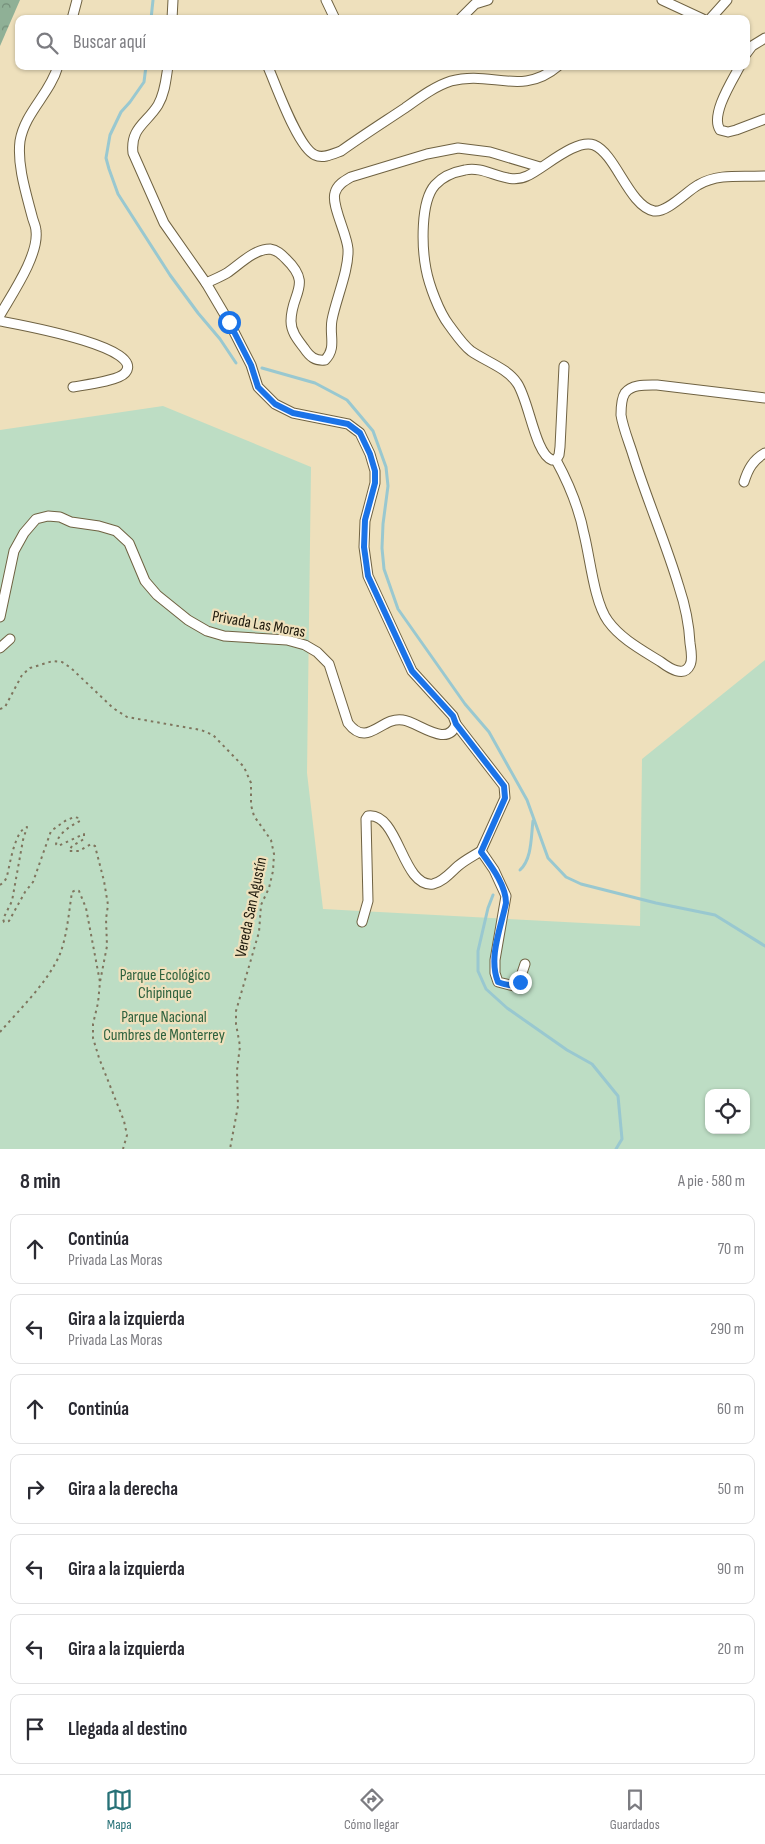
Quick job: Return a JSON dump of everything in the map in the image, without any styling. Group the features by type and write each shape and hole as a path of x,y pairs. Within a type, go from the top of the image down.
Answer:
{"street":[{"path":"73,15 77,0"},
{"path":"172,15 173,0"},
{"path":"326,0 334,15"},
{"path":"464,15 475,4 488,0"},
{"path":"662,0 674,2 696,15"},
{"path":"714,15 727,0"},
{"path":"750,49 765,38"},
{"path":"0,314 23,275 36,244 36,231 21,171 20,142 26,119 46,93 55,78 57,70"},
{"path":"167,70 165,87 158,105 136,132 132,142 133,153 164,223 206,283 229,322 251,365 258,387 275,404 293,413 348,424 360,433 370,454 375,471 375,483 365,520 364,547 368,576 412,671 453,716 456,724 504,786 505,798 481,852 470,857 446,877 434,884 426,883 411,872 394,834 379,818 372,815 368,816 366,819 368,901 362,922"},
{"path":"269,70 299,138 307,149 316,156 327,156 341,150 432,90 451,81 471,78 516,82 537,80 553,70"},
{"path":"738,70 718,111 717,126 720,130 728,132 765,120"},
{"path":"765,176 713,178 689,190 667,208 655,211 646,208 634,196 602,152 593,145 584,144 574,147 526,176 516,179 482,170 467,169 447,175 434,186 427,201 423,234 426,270 437,302 448,324 470,350 504,371 516,381 525,397 536,436 545,456 556,460 566,477 584,532 597,593 606,619 618,633 675,671 682,672 690,665 692,658 689,630 679,588 645,493 621,416 621,401 626,392 632,388 649,385 765,398"},
{"path":"206,283 217,279 261,251 270,249 279,252 294,266 299,278 300,287 292,312 291,323 293,333 309,355 317,361 325,360 331,355 331,322 348,250 335,202 335,193 340,183 351,177 427,154 458,148 490,152 540,167"},
{"path":"0,321 78,339 122,356 127,362 127,369 124,374 116,378 73,387"},
{"path":"556,460 560,447 564,366"},
{"path":"744,482 748,468 765,453"},
{"name":"Privada Las Moras","path":"0,617 14,551 24,533 36,520 48,516 60,517 71,522 99,526 116,531 129,543 145,581 157,595 188,620 207,631 224,636 287,640 305,645 318,652 329,664 348,723 353,730 362,733 372,732 387,722 396,719 405,720 424,730 442,735 449,734 454,730 456,724"},
{"path":"0,648 10,639"},
{"path":"481,852 494,870 506,896 495,960 495,973 498,982 514,986 520,982 525,964"}],"path":[{"name":"Vereda San Agustín","path":"0,709 5,707 22,675 30,668 53,661 62,662 71,668 113,708 127,716 201,730 213,735 244,767 251,783 251,806 254,816 271,840 274,854 269,888 261,905 259,932 236,1011 240,1046 236,1070 238,1106 230,1149"},
{"path":"0,885 7,878 13,852 21,830 27,827 12,901 3,919 4,922 7,922 33,882 51,831 65,821 79,818 80,821 66,830 56,844 58,846 84,834 84,839 71,846 69,851 79,852 91,844 95,846 104,881 108,905 106,919 107,946 93,1024 93,1038 124,1121 127,1136 123,1149"},
{"path":"0,1032 42,983 60,954 73,891 79,892 86,908 100,982"}],"green space":[{"path":"0,0 20,0 0,46"},
{"name":"Parque Ecológico Chipinque","path":"163,406 311,467 307,773 323,909 640,926 642,759 765,660 765,1149 0,1149 0,430"}],"waterway":[{"path":"151,15 153,0"},
{"path":"146,70 144,82 121,112 110,135 106,158 109,169 118,194 170,275 220,339 236,363"},
{"path":"262,368 315,383 347,400 373,431 386,467 388,486 383,524 382,548 384,569 398,609 465,704 489,732 527,800 548,858 566,877 581,884 656,903 715,915 765,946"},
{"path":"520,870 529,854 533,821"},
{"path":"493,895 478,951 478,971 486,989 507,1008 567,1050 592,1064 618,1096 622,1139 616,1149"}],"route":[{"path":"229,322 251,365 258,387 275,404 293,413 348,424 360,433 370,454 375,471 375,483 365,520 364,547 368,576 412,671 453,716 456,724 504,786 505,798 481,852 494,870 506,896 496,948 495,973 498,982 506,985 514,986 520,982"}],"park label":[{"name":"Parque Nacional Cumbres de Monterrey","path":"164,1025"}]}
